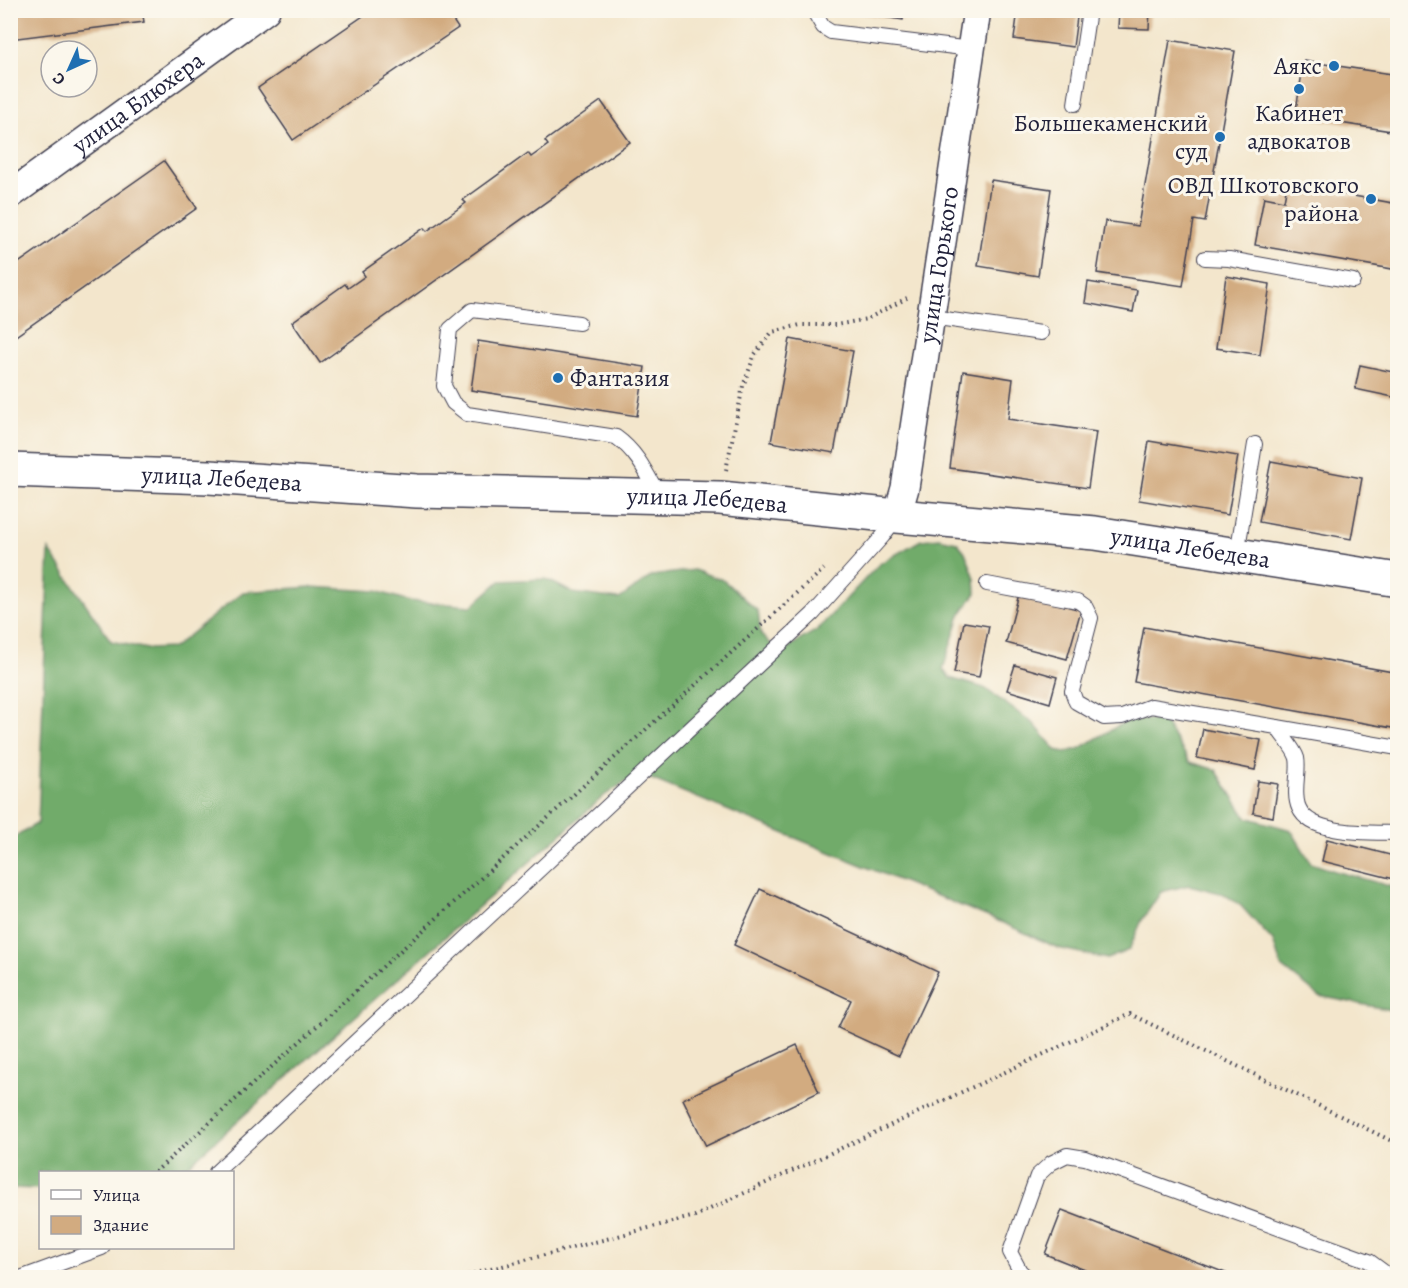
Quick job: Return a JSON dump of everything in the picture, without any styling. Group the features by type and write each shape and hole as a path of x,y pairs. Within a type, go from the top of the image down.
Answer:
{"street":[{"name":"улица Блюхера","path":"10,195 266,10"},
{"name":"улица Горького","path":"897,516 905,488 977,10"},
{"name":"улица Лебедева","path":"10,470 209,477 417,490 720,498 1095,533 1398,580"}],"lane":[{"path":"813,10 823,27 831,32 971,49"},
{"path":"1075,104 1089,10"},
{"path":"1205,258 1229,259 1353,281"},
{"path":"579,323 472,310 450,329 444,386 453,403 467,414 616,437 630,447 640,460 659,496"},
{"path":"931,317 1041,333"},
{"path":"1237,554 1255,444"},
{"path":"218,1171 813,614 883,536 897,516"},
{"path":"987,584 1078,601 1085,606 1091,618 1072,691 1076,702 1104,718 1122,717 1151,706 1398,748"},
{"path":"1277,727 1297,758 1295,785 1299,809 1309,819 1328,828 1352,832 1398,833"},
{"path":"1028,1278 1020,1271 1010,1252 1037,1176 1051,1163 1067,1155 1085,1158 1369,1262 1392,1278"},
{"path":"20,1278 99,1249"}],"path":[{"path":"720,498 743,386 755,354 772,332 800,325 836,325 867,319 894,306 937,278"},
{"path":"157,1171 833,561"},
{"path":"456,1278 695,1216 1130,1014 1398,1144"}],"green space":[{"path":"939,538 957,542 965,552 975,578 976,593 960,615 943,669 950,678 984,688 1034,724 1056,750 1066,752 1078,749 1128,720 1163,720 1190,762 1216,770 1246,817 1291,830 1311,863 1397,888 1397,1015 1391,1010 1319,996 1281,966 1273,941 1241,906 1224,894 1189,885 1161,892 1142,920 1129,950 1107,959 1058,948 1003,923 649,778 625,782 604,796 188,1165 171,1171 39,1171 39,1189 11,1188 11,839 38,823 49,550 111,641 147,649 173,648 243,592 311,587 376,591 409,601 472,606 500,581 546,579 573,593 619,599 652,576 694,570 723,580 758,611 761,635 780,652 817,630 879,564 921,540"}],"building":[{"path":"10,10 142,10 144,22 10,39"},
{"path":"372,10 446,10 458,28 293,140 258,88"},
{"path":"857,10 904,10 903,20 856,13"},
{"path":"1018,10 1078,10 1073,47 1014,39"},
{"path":"1119,10 1150,10 1149,29 1118,28"},
{"path":"1170,40 1235,51 1205,222 1194,220 1183,286 1097,273 1105,221 1138,226"},
{"path":"1304,61 1398,75 1398,132 1295,116"},
{"path":"601,101 630,142 320,363 292,322 345,284 348,288 365,276 362,272 424,228 427,231 466,203 463,200 528,153 531,157 548,145 545,141"},
{"path":"164,161 197,208 10,340 10,269"},
{"path":"991,180 1051,189 1038,276 978,266"},
{"path":"1287,184 1398,204 1398,270 1255,245 1264,197 1284,201"},
{"path":"1226,276 1270,284 1260,355 1216,348"},
{"path":"1088,282 1137,290 1133,312 1085,303"},
{"path":"790,339 853,351 834,453 771,442"},
{"name":"Фантазия","path":"478,341 645,367 637,416 471,390"},
{"path":"1360,365 1398,373 1398,398 1355,389"},
{"path":"963,371 1013,379 1008,419 1096,432 1088,488 950,468"},
{"path":"1149,441 1238,456 1228,515 1139,500"},
{"path":"1271,461 1362,478 1351,539 1259,522"},
{"path":"1019,594 1081,610 1067,659 1006,643"},
{"path":"964,622 989,626 979,677 954,673"},
{"path":"1144,627 1398,673 1398,729 1134,682"},
{"path":"1015,665 1057,677 1050,703 1007,690"},
{"path":"1203,729 1261,740 1255,770 1197,758"},
{"path":"1258,781 1278,784 1273,817 1253,813"},
{"path":"1327,839 1398,857 1398,880 1322,861"},
{"path":"760,889 938,972 899,1056 838,1028 851,1000 734,945"},
{"path":"797,1045 819,1092 706,1146 683,1099"},
{"path":"1062,1210 1236,1277 1105,1278 1045,1254"}],"place":[{"name":"Аякс","path":"1334,66"},
{"name":"Кабинет адвокатов","path":"1299,89"},
{"name":"Большекаменский суд","path":"1220,137"},
{"name":"ОВД Шкотовского района","path":"1371,199"},
{"name":"Фантазия","path":"558,378"}]}
